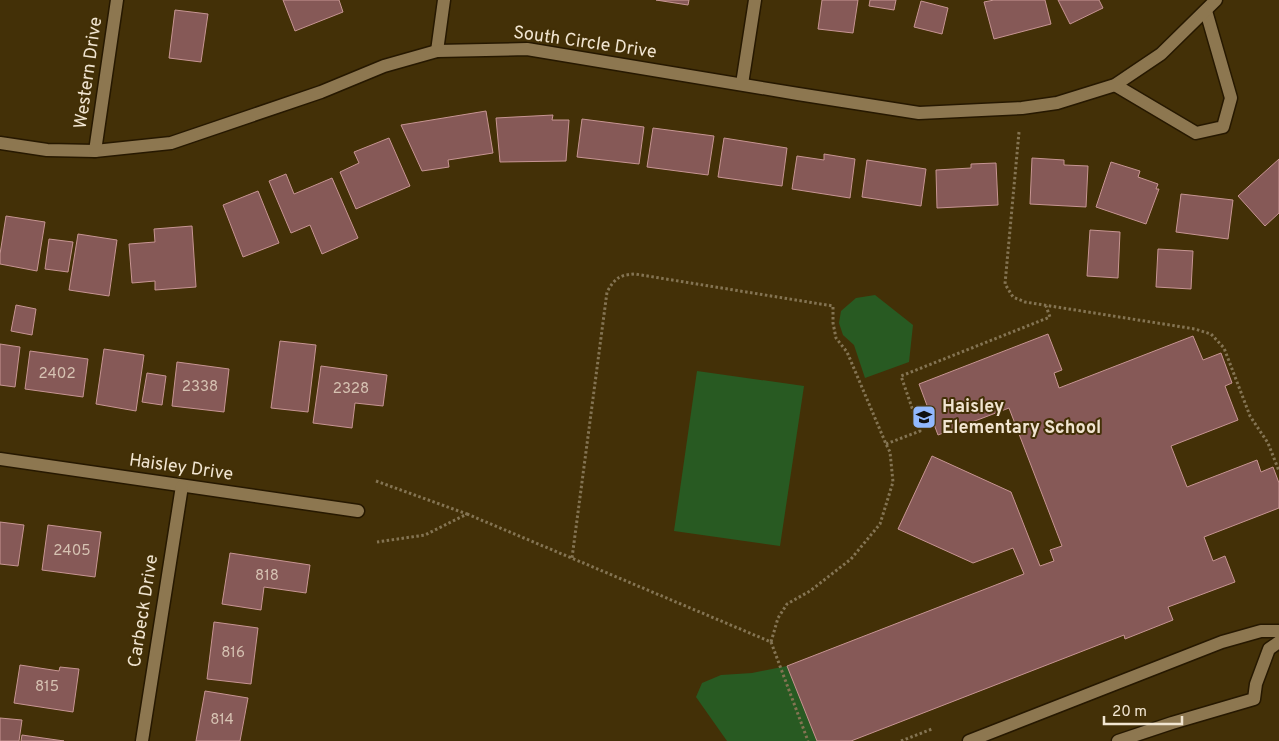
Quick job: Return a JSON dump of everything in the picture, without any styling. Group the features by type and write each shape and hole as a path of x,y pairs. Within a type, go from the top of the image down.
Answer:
{"street":[{"name":"Western Drive","path":"95,151 117,0"},
{"path":"437,51 444,0"},
{"path":"742,84 755,0"},
{"name":"South Circle Drive","path":"0,143 47,150 95,151 171,143 321,92 384,66 437,51 527,49 919,112 1001,110 1057,103 1115,85 1161,54 1216,0"},
{"path":"1115,85 1196,133 1223,127 1231,98 1206,11"},
{"name":"Haisley Drive","path":"0,459 358,511"},
{"name":"Carbeck Drive","path":"142,741 182,486"},
{"path":"969,741 1222,642 1261,631 1279,631"},
{"path":"1118,741 1254,699 1256,684 1269,649 1279,642"}],"path":[{"path":"1019,132 1005,284 1013,297 1025,302 1046,306 1195,329 1211,334 1224,348 1250,416 1268,444 1279,471"},
{"path":"572,558 607,292 612,282 622,275 635,274 833,306 833,323 836,338 848,352 890,452 893,482 880,524 850,559 810,591 787,604 778,618 770,642 808,741"},
{"path":"886,444 920,430 901,376 1050,318 1046,306"},
{"path":"376,481 467,514 770,642"},
{"path":"377,542 425,535 467,514"},
{"path":"901,741 932,729"}],"green space":[{"path":"875,295 913,325 909,362 865,378 854,345 843,335 839,323 841,311 856,298"},
{"path":"697,371 804,386 780,546 674,531"},
{"path":"787,666 817,741 727,741 696,697 702,683 721,675 752,673"}],"building":[{"path":"283,0 339,0 343,12 295,31"},
{"path":"656,0 689,0 688,5"},
{"path":"822,0 858,0 853,33 818,29"},
{"path":"870,0 896,0 894,10 869,6"},
{"path":"994,0 1045,0 1051,24 994,39 984,2"},
{"path":"1058,0 1099,0 1103,8 1070,24"},
{"path":"921,1 948,8 942,34 914,27"},
{"path":"175,10 208,14 201,62 169,58"},
{"path":"486,111 493,153 448,160 449,167 422,171 401,125"},
{"path":"553,115 552,120 569,120 566,161 500,162 496,118"},
{"path":"582,119 644,127 639,164 577,157"},
{"path":"653,128 714,136 708,175 647,167"},
{"path":"389,138 410,186 356,209 340,172 359,163 354,152"},
{"path":"724,138 787,148 782,186 718,177"},
{"path":"824,154 855,159 850,198 792,189 797,156 824,160"},
{"path":"1032,158 1064,160 1064,165 1088,166 1086,207 1030,204"},
{"path":"1279,159 1279,213 1265,226 1238,196"},
{"path":"867,160 926,169 921,206 862,197"},
{"path":"1111,162 1140,171 1138,177 1158,184 1156,189 1159,189 1146,224 1096,207"},
{"path":"996,163 998,205 937,208 936,170 971,168 971,164"},
{"path":"286,174 294,194 332,178 358,238 322,254 310,225 291,233 269,181"},
{"path":"258,191 279,243 243,257 223,205"},
{"path":"1181,194 1233,200 1228,239 1176,232"},
{"path":"6,216 45,222 37,271 0,264"},
{"path":"192,226 196,287 155,290 155,281 132,283 129,244 155,242 154,229"},
{"path":"1090,230 1120,232 1118,278 1087,276"},
{"path":"78,234 117,240 109,296 69,290"},
{"path":"49,239 73,242 68,272 45,269"},
{"path":"1158,249 1193,251 1191,289 1156,287"},
{"path":"16,305 36,309 32,335 11,331"},
{"path":"1048,334 1062,370 1054,373 1059,388 1193,336 1203,360 1221,353 1232,383 1225,386 1238,420 1171,446 1187,487 1257,460 1261,472 1273,467 1279,483 1279,508 1204,537 1213,561 1225,556 1235,582 1168,607 1173,620 1125,639 1124,635 851,741 817,741 787,666 1024,574 1013,548 973,563 898,529 932,456 1011,492 1040,566 1054,561 1050,550 1062,546 1009,408 938,435 919,384"},
{"path":"280,341 316,345 308,412 271,408"},
{"path":"0,344 20,347 15,387 0,385"},
{"path":"104,349 144,355 136,411 96,404"},
{"path":"30,351 88,359 83,397 25,389"},
{"path":"177,362 229,369 224,412 172,406"},
{"path":"321,366 387,375 383,406 355,403 352,428 313,423"},
{"path":"147,373 166,376 162,405 142,402"},
{"path":"0,522 24,525 18,566 0,564"},
{"path":"48,525 101,532 95,577 42,570"},
{"path":"230,553 310,565 306,593 264,587 261,610 222,604"},
{"path":"214,622 258,628 251,684 207,679"},
{"path":"20,665 59,671 60,667 79,669 73,712 14,703"},
{"path":"205,691 248,698 240,741 196,741"},
{"path":"0,718 22,720 19,741 0,741"},
{"path":"22,735 64,741 21,741"}],"place":[{"name":"Haisley Elementary School","path":"924,417"}]}
